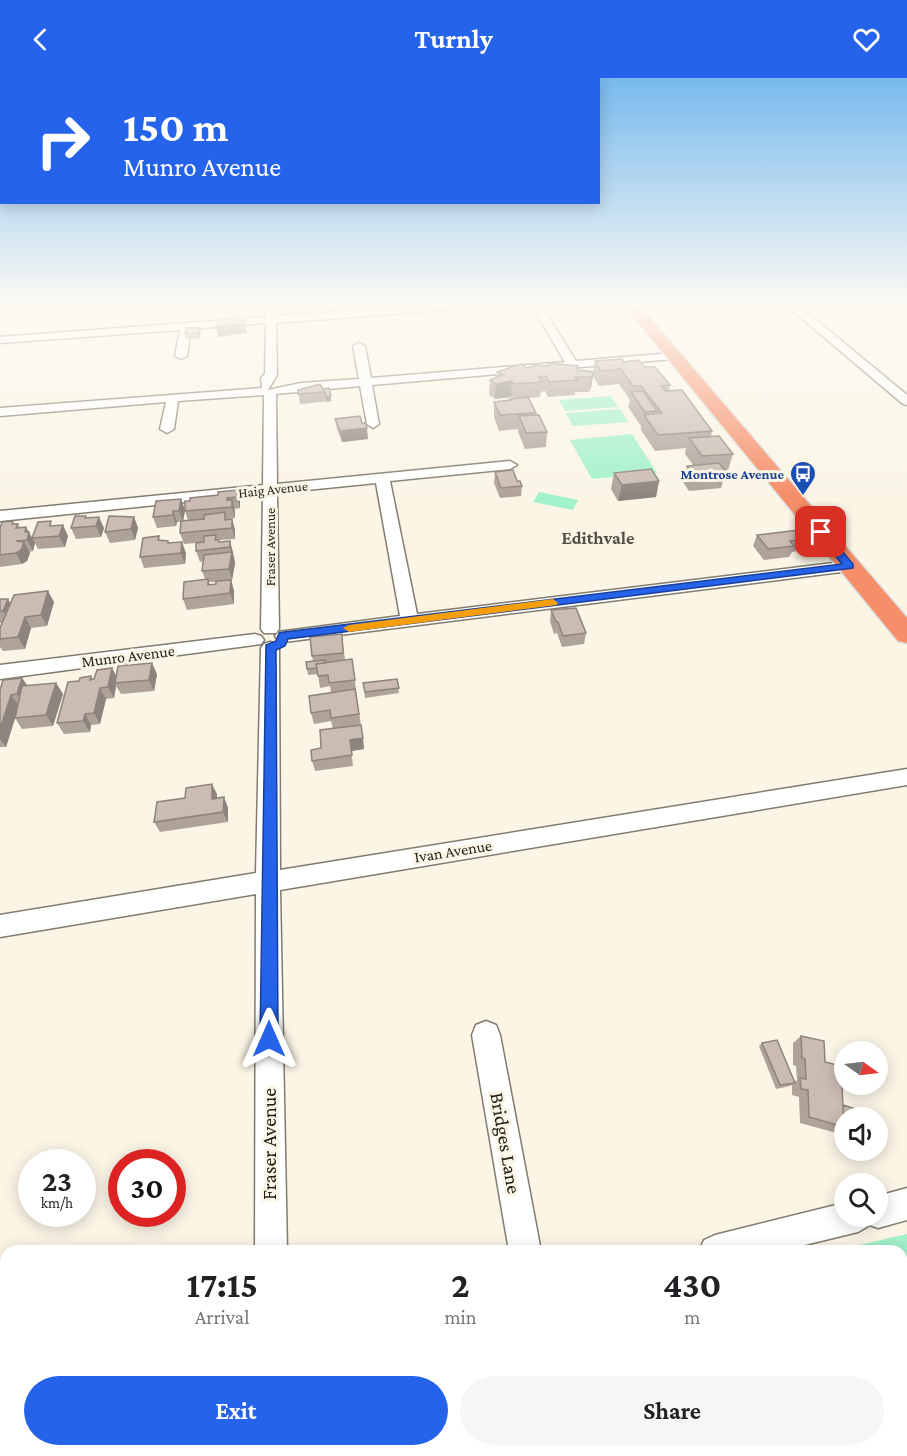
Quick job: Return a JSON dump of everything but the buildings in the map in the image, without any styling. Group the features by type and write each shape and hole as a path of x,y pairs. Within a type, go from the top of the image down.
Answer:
{"highway":[{"path":"684,369 907,635"}],"street":[{"name":"Fraser Avenue","path":"269,1245 268,882 271,369"},
{"path":"363,369 373,423"},
{"path":"0,412 240,392 271,387 301,387 507,369"},
{"path":"869,369 907,401"},
{"path":"168,429 173,397"},
{"name":"Haig Avenue","path":"0,516 510,465"},
{"path":"382,478 410,621"},
{"name":"Munro Avenue","path":"0,672 849,566"},
{"name":"Ivan Avenue","path":"0,926 907,777"},
{"name":"Bridges Lane","path":"486,1035 524,1245"},
{"path":"888,1209 907,1204"},
{"path":"740,1245 834,1222"}],"green space":[{"path":"611,396 618,407 565,411 559,400"},
{"path":"620,409 628,422 573,426 566,413"},
{"path":"632,434 657,473 592,479 570,440"},
{"path":"539,492 578,500 573,510 533,502"},
{"path":"907,1234 907,1245 860,1245"}],"slow traffic":[{"path":"349,628 553,603"}],"place":[{"name":"Montrose Avenue","path":"803,497"}],"district":[{"name":"Edithvale","path":"598,538"}],"route":[{"path":"269,1039 270,648 281,643 284,636 849,566 821,532"}]}
